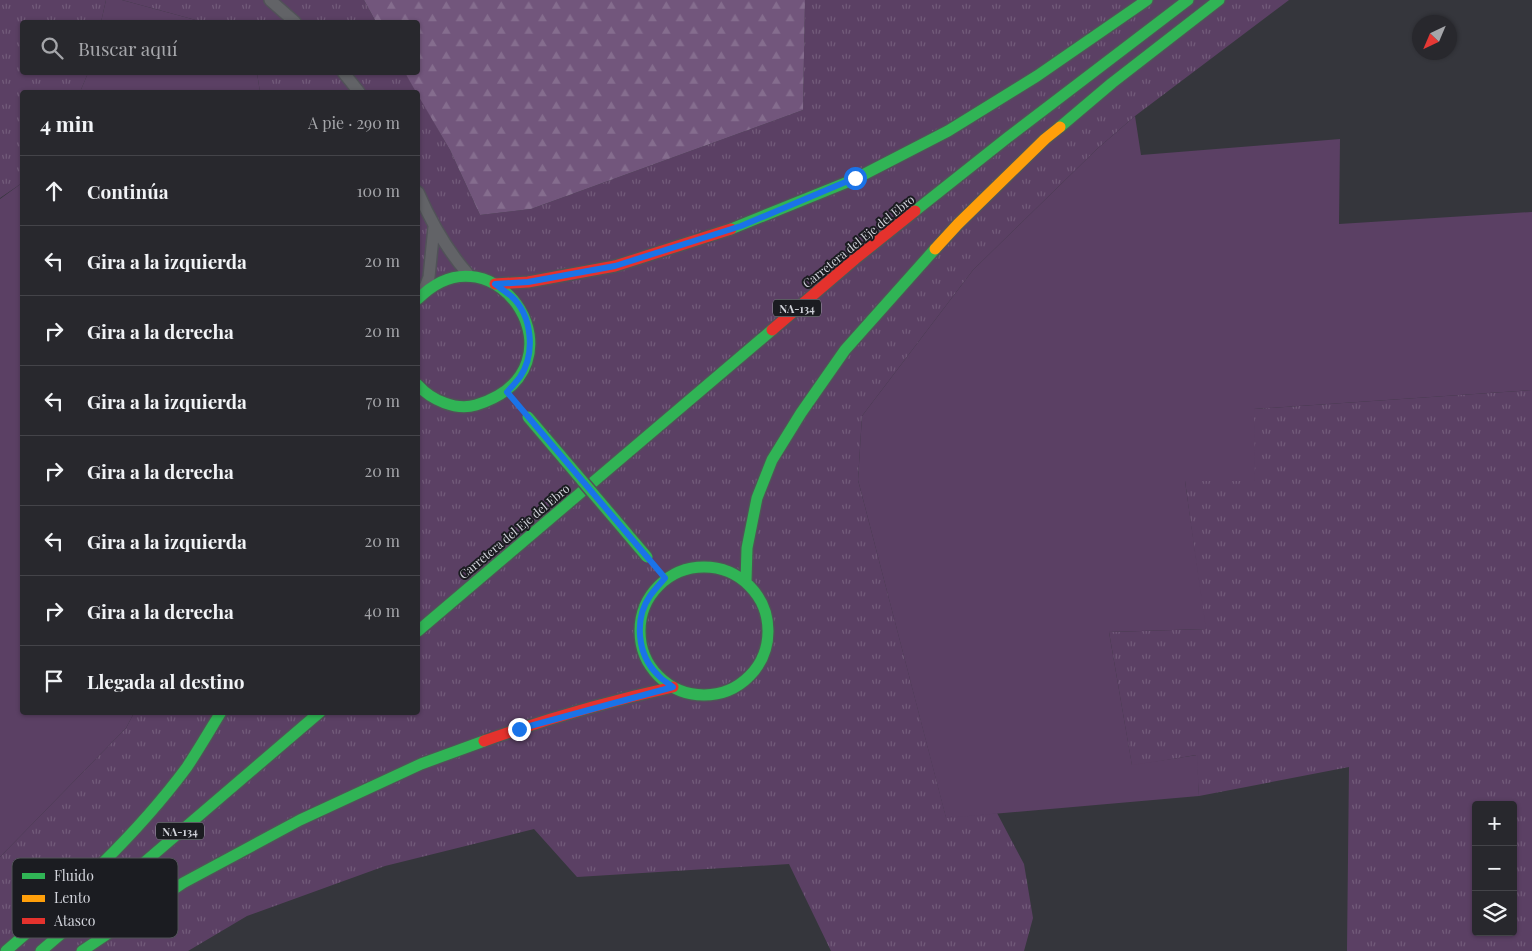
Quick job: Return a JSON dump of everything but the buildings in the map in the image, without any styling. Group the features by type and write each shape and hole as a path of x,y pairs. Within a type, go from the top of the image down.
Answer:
{"main road":[{"path":"495,284 528,282 615,266 741,226 855,178 956,126 1037,76 1147,0"},
{"name":"Carretera del Eje del Ebro","path":"420,629 855,259 1015,132 1188,0"},
{"path":"746,581 747,548 757,498 772,460 801,413 845,350 958,224 1045,139 1112,83 1219,0"},
{"path":"420,296 438,283 454,278 471,277 484,279 495,284 512,297 524,314 530,335 529,356 521,376 510,395 489,403 468,407 448,404 428,395 420,387"},
{"path":"526,414 656,568 683,570 705,566 726,570 746,581 758,596 766,613 769,632 766,650 757,668 744,681 728,691 709,696 691,694 673,687 657,674 645,657 640,636 641,616 650,596 656,568"},
{"path":"178,886 300,820 421,764 519,729 673,687"},
{"path":"107,858 182,773 219,715"},
{"name":"NA-134","path":"149,858 316,715"},
{"path":"6,951 21,938"},
{"name":"NA-134","path":"41,951 56,938"},
{"path":"82,951 101,938"}],"lane":[{"path":"270,0 293,20"},
{"path":"345,75 357,90"},
{"path":"420,196 434,227 455,260 471,277"},
{"path":"420,296 429,277 434,227"}],"green space":[{"path":"0,0 106,0 101,20 20,20 20,75 87,75 81,90 20,90 20,184 0,198"},
{"path":"106,0 122,0 196,20 101,20"},
{"path":"122,0 364,0 375,20 196,20"},
{"path":"364,0 805,0 803,110 531,209 480,215 450,150 420,99 420,90 415,90 406,75 420,75 420,20 375,20"},
{"path":"805,0 1289,0 1135,116 1097,149 973,270 862,416 858,480 946,817 997,813 1024,864 1033,918 1024,951 831,951 789,864 577,877 534,829 385,866 247,916 188,951 0,951 0,857 126,728 133,715 420,715 420,98 450,150 480,215 531,209 803,110"},
{"path":"87,75 257,75 260,90 81,90"},
{"path":"257,75 406,75 416,90 260,90"},
{"path":"1135,116 1141,155 1340,139 1339,224 1532,212 1532,390 1254,409 1255,481 1185,481 1206,629 1109,632 1132,765 1197,755 1199,796 946,818 858,480 862,416 973,270 1097,149"},
{"path":"20,184 20,715 133,715 126,728 0,857 0,199"},
{"path":"1532,390 1532,951 1347,951 1349,767 1199,796 1196,755 1132,766 1109,632 1205,629 1185,481 1254,409"}],"traffic: fast":[{"path":"731,229 855,179 948,131 1037,76 1147,0"},
{"path":"915,211 1188,0"},
{"path":"1060,127 1112,83 1219,0"},
{"path":"746,581 747,548 757,498 772,460 801,413 845,350 935,249"},
{"path":"420,298 448,279 476,277 501,288 520,309 529,335 527,362 510,387 476,405 460,407 444,403 420,387"},
{"path":"420,629 772,330"},
{"path":"528,417 647,557"},
{"path":"704,567 717,568 729,572 749,586 763,606 767,618 768,631 767,644 763,656 749,676 729,690 717,694 704,695 691,694 679,690 659,676 645,656 641,644 640,631 641,618 645,606 659,586 679,572 691,568 704,567"},
{"path":"108,858 146,817 187,767 219,715"},
{"path":"150,858 316,715"},
{"path":"178,886 300,820 421,764 484,741"},
{"path":"6,951 21,938"},
{"path":"41,951 56,938"},
{"path":"82,951 101,938"}],"traffic: slow":[{"path":"935,249 1045,139 1060,127"}],"traffic: jam":[{"path":"772,330 915,211"},
{"path":"495,284 528,282 615,266 731,229"},
{"path":"484,741 578,711 673,687"}],"route":[{"path":"519,729 673,687 657,674 645,657 640,636 641,616 650,596 665,578 507,392 521,376 529,356 530,335 524,314 512,297 495,284 528,282 615,266 741,226 855,178"}]}
